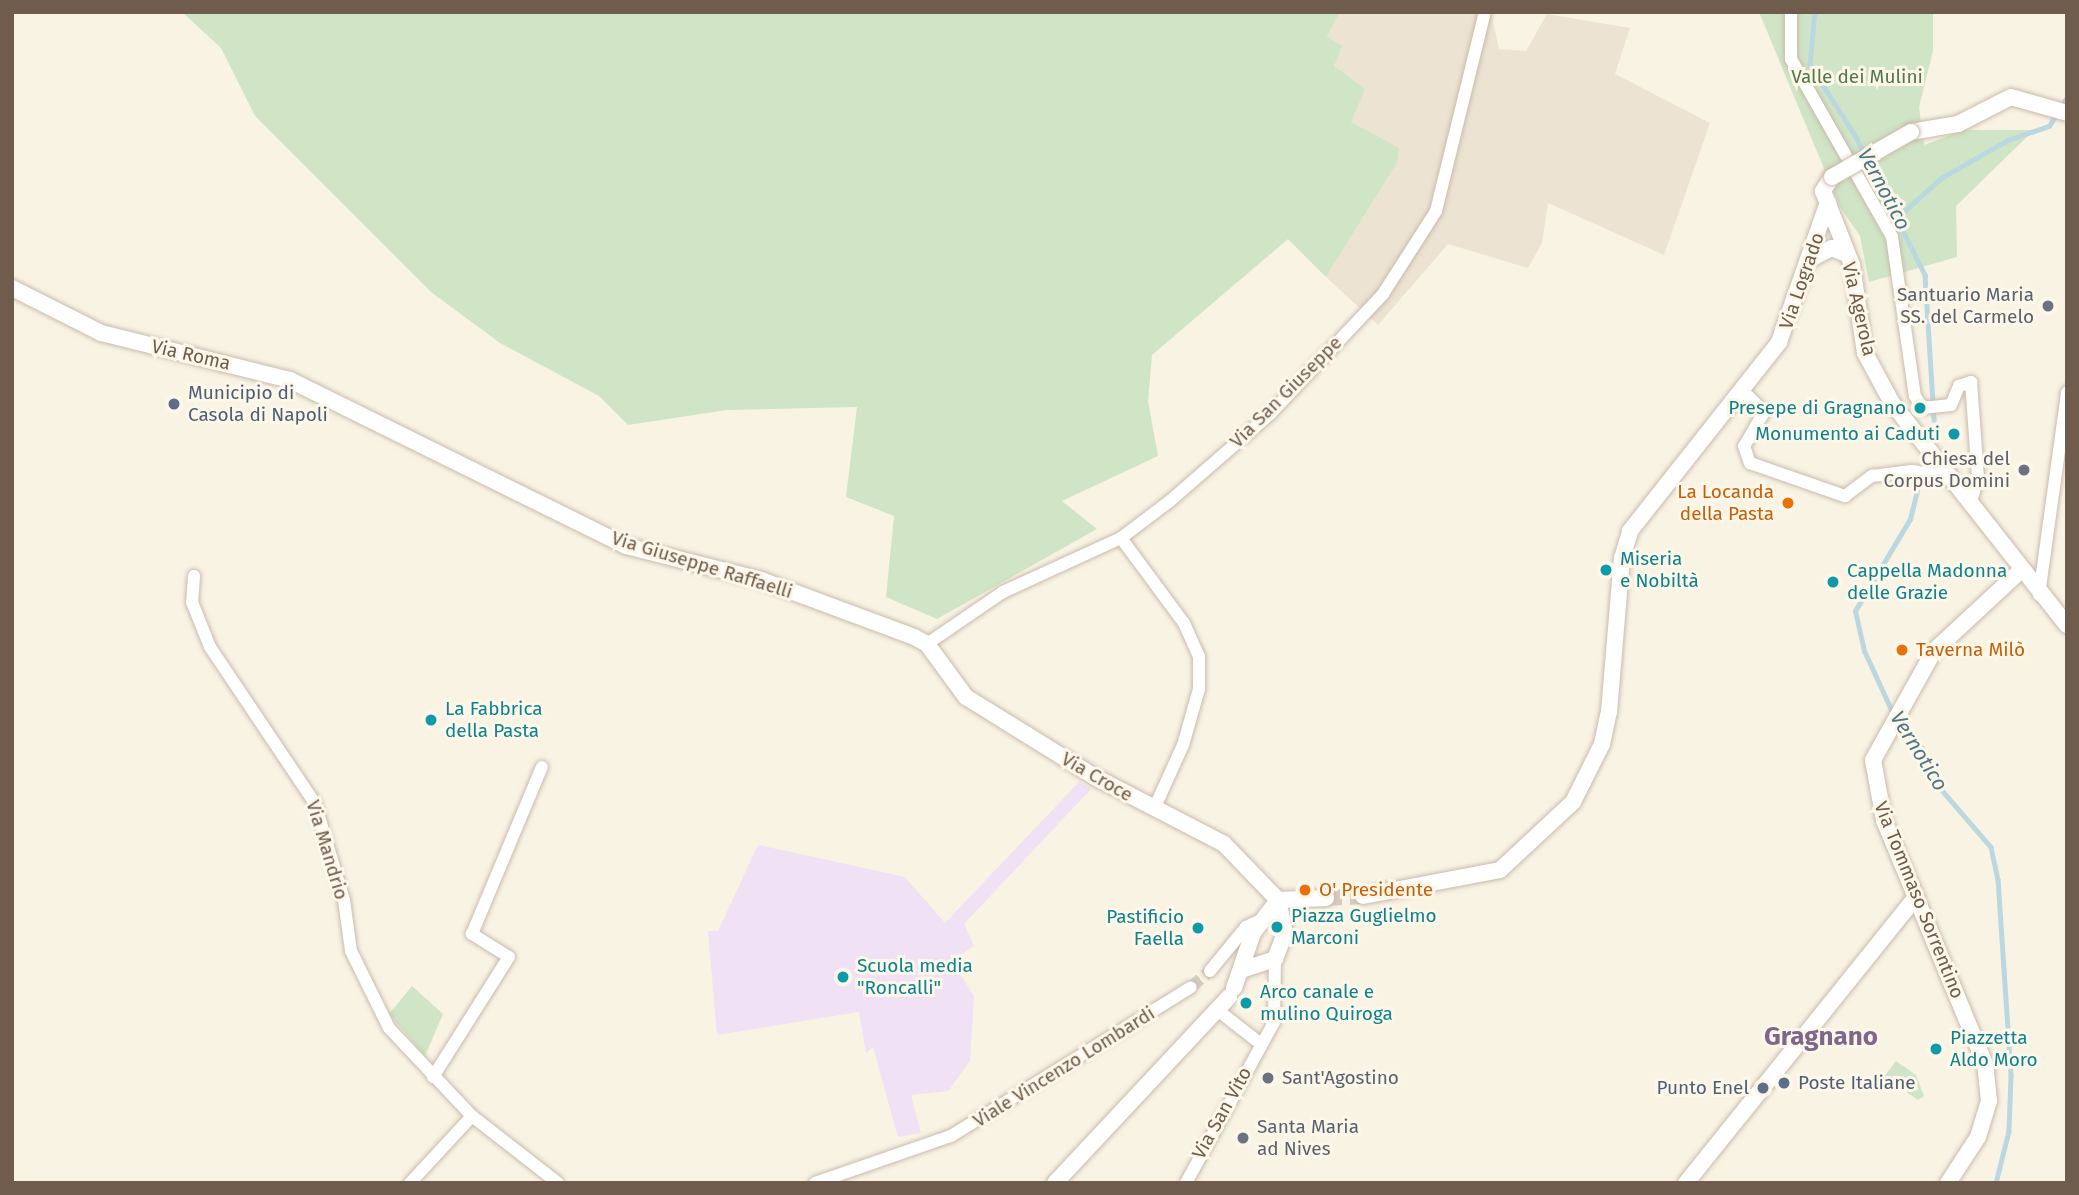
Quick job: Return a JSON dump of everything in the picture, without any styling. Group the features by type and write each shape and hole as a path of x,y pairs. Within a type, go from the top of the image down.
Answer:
{"street":[{"name":"Via San Giuseppe","path":"927,643 1003,592 1121,538 1270,414 1417,249 1450,170 1454,124 1485,12"},
{"path":"1791,12 1791,59 1892,237 1922,408 1951,405 1959,386 1970,382 1978,477 1971,501"},
{"name":"Via Agerola","path":"2067,113 2027,98 2011,97 1958,124 1911,132 1832,177 1823,191 1847,254 1865,353 1921,441 1948,477 1971,501 2019,572 2067,625"},
{"name":"Via Logrado","path":"1363,896 1500,870 1573,802 1602,744 1609,712 1622,558 1630,531 1786,330 1812,258 1828,202"},
{"path":"1812,258 1832,248 1847,254"},
{"name":"Via Roma","path":"12,288 101,332 290,380 520,495"},
{"path":"1741,389 1764,411 1744,446 1750,463 1831,495 1844,496 1883,474 1948,477"},
{"path":"2039,594 2067,392"},
{"name":"Via Giuseppe Raffaelli","path":"520,495 626,546 761,580 927,643"},
{"path":"1121,538 1184,623 1199,656 1199,689 1186,734 1154,809"},
{"name":"Via Tommaso Sorrentino","path":"1948,1183 1978,1137 1989,1101 1985,1064 1916,897 1871,775 1883,735 1934,651 2019,572"},
{"name":"Via Mandrio","path":"194,576 192,603 209,647 315,803 344,900 351,951 389,1028 472,1116 558,1183"},
{"name":"Via Croce","path":"927,643 966,697 1154,809 1224,844 1278,900"},
{"path":"433,1077 509,957 472,934 542,767"},
{"path":"1686,1183 1916,897"},
{"path":"1055,1183 1220,1012 1242,970 1263,919 1278,900 1325,898"},
{"path":"1242,970 1275,958 1285,933 1278,900"},
{"path":"1210,971 1246,927 1263,919"},
{"name":"Via San Vito","path":"1186,1183 1276,1012 1275,958"},
{"name":"Viale Vincenzo Lombardi","path":"815,1183 951,1136 1191,987"},
{"path":"1220,1012 1261,1044"},
{"path":"410,1183 472,1116"}],"shaded area":[{"path":"1340,12 1491,12 1499,49 1526,51 1547,14 1630,28 1615,74 1710,123 1664,255 1548,203 1542,243 1528,268 1448,244 1378,325 1326,277 1397,163 1351,122 1327,37"},
{"path":"1079,782 1091,789 964,924 974,946 952,961 974,996 970,1061 948,1091 911,1095 921,1133 898,1137 873,1047 866,1053 859,1012 717,1035 708,931 718,931 758,845 905,877 945,923"}],"green space":[{"path":"182,12 1340,12 1327,37 1342,46 1334,66 1365,89 1351,122 1399,148 1397,163 1326,277 1288,239 1152,355 1148,401 1158,456 1062,501 1097,529 937,619 886,597 894,516 846,497 857,407 727,410 628,425 599,396 500,343 431,292 255,116 221,48"},
{"name":"Valle dei Mulini","path":"1759,12 1933,12 1933,51 1919,107 1924,145 1964,130 2034,130 1956,206 1957,257 1869,282 1860,236 1840,207"},
{"path":"412,986 443,1014 425,1056 389,1014"},
{"path":"1896,1061 1916,1075 1924,1096 1918,1100 1884,1077"}],"waterway":[{"name":"Vernotico","path":"1815,12 1810,65 1855,135 1925,275 1934,420"},
{"path":"1899,216 1941,178 2008,140 2049,126 2067,97"},
{"name":"Vernotico","path":"1893,714 1864,651 1855,611 1910,519 1917,491"},
{"name":"Vernotico","path":"1898,722 1923,749 1934,781 1991,847 1998,879 2011,1076 2009,1131 1996,1183"}],"tunnel":[{"path":"1326,898 1363,896"},
{"path":"1191,987 1210,971"}],"place":[{"name":"Santuario Maria SS. del Carmelo","path":"2048,306"},
{"name":"Municipio di Casola di Napoli","path":"174,404"},
{"name":"Presepe di Gragnano","path":"1920,408"},
{"name":"Monumento ai Caduti","path":"1954,434"},
{"name":"Chiesa del Corpus Domini","path":"2024,470"},
{"name":"La Locanda della Pasta","path":"1788,503"},
{"name":"Miseria e Nobiltà","path":"1606,570"},
{"name":"Cappella Madonna delle Grazie","path":"1833,582"},
{"name":"Taverna Milò","path":"1902,650"},
{"name":"La Fabbrica della Pasta","path":"431,720"},
{"name":"O' Presidente","path":"1305,890"},
{"name":"Piazza Guglielmo Marconi","path":"1277,927"},
{"name":"Pastificio Faella","path":"1198,928"},
{"name":"Scuola media \"Roncalli\"","path":"843,977"},
{"name":"Arco canale e mulino Quiroga","path":"1246,1003"},
{"name":"Piazzetta Aldo Moro","path":"1936,1049"},
{"name":"Sant'Agostino","path":"1268,1078"},
{"name":"Poste Italiane","path":"1784,1083"},
{"name":"Punto Enel","path":"1763,1088"},
{"name":"Santa Maria ad Nives","path":"1243,1138"}],"district":[{"name":"Gragnano","path":"1821,1037"}]}
